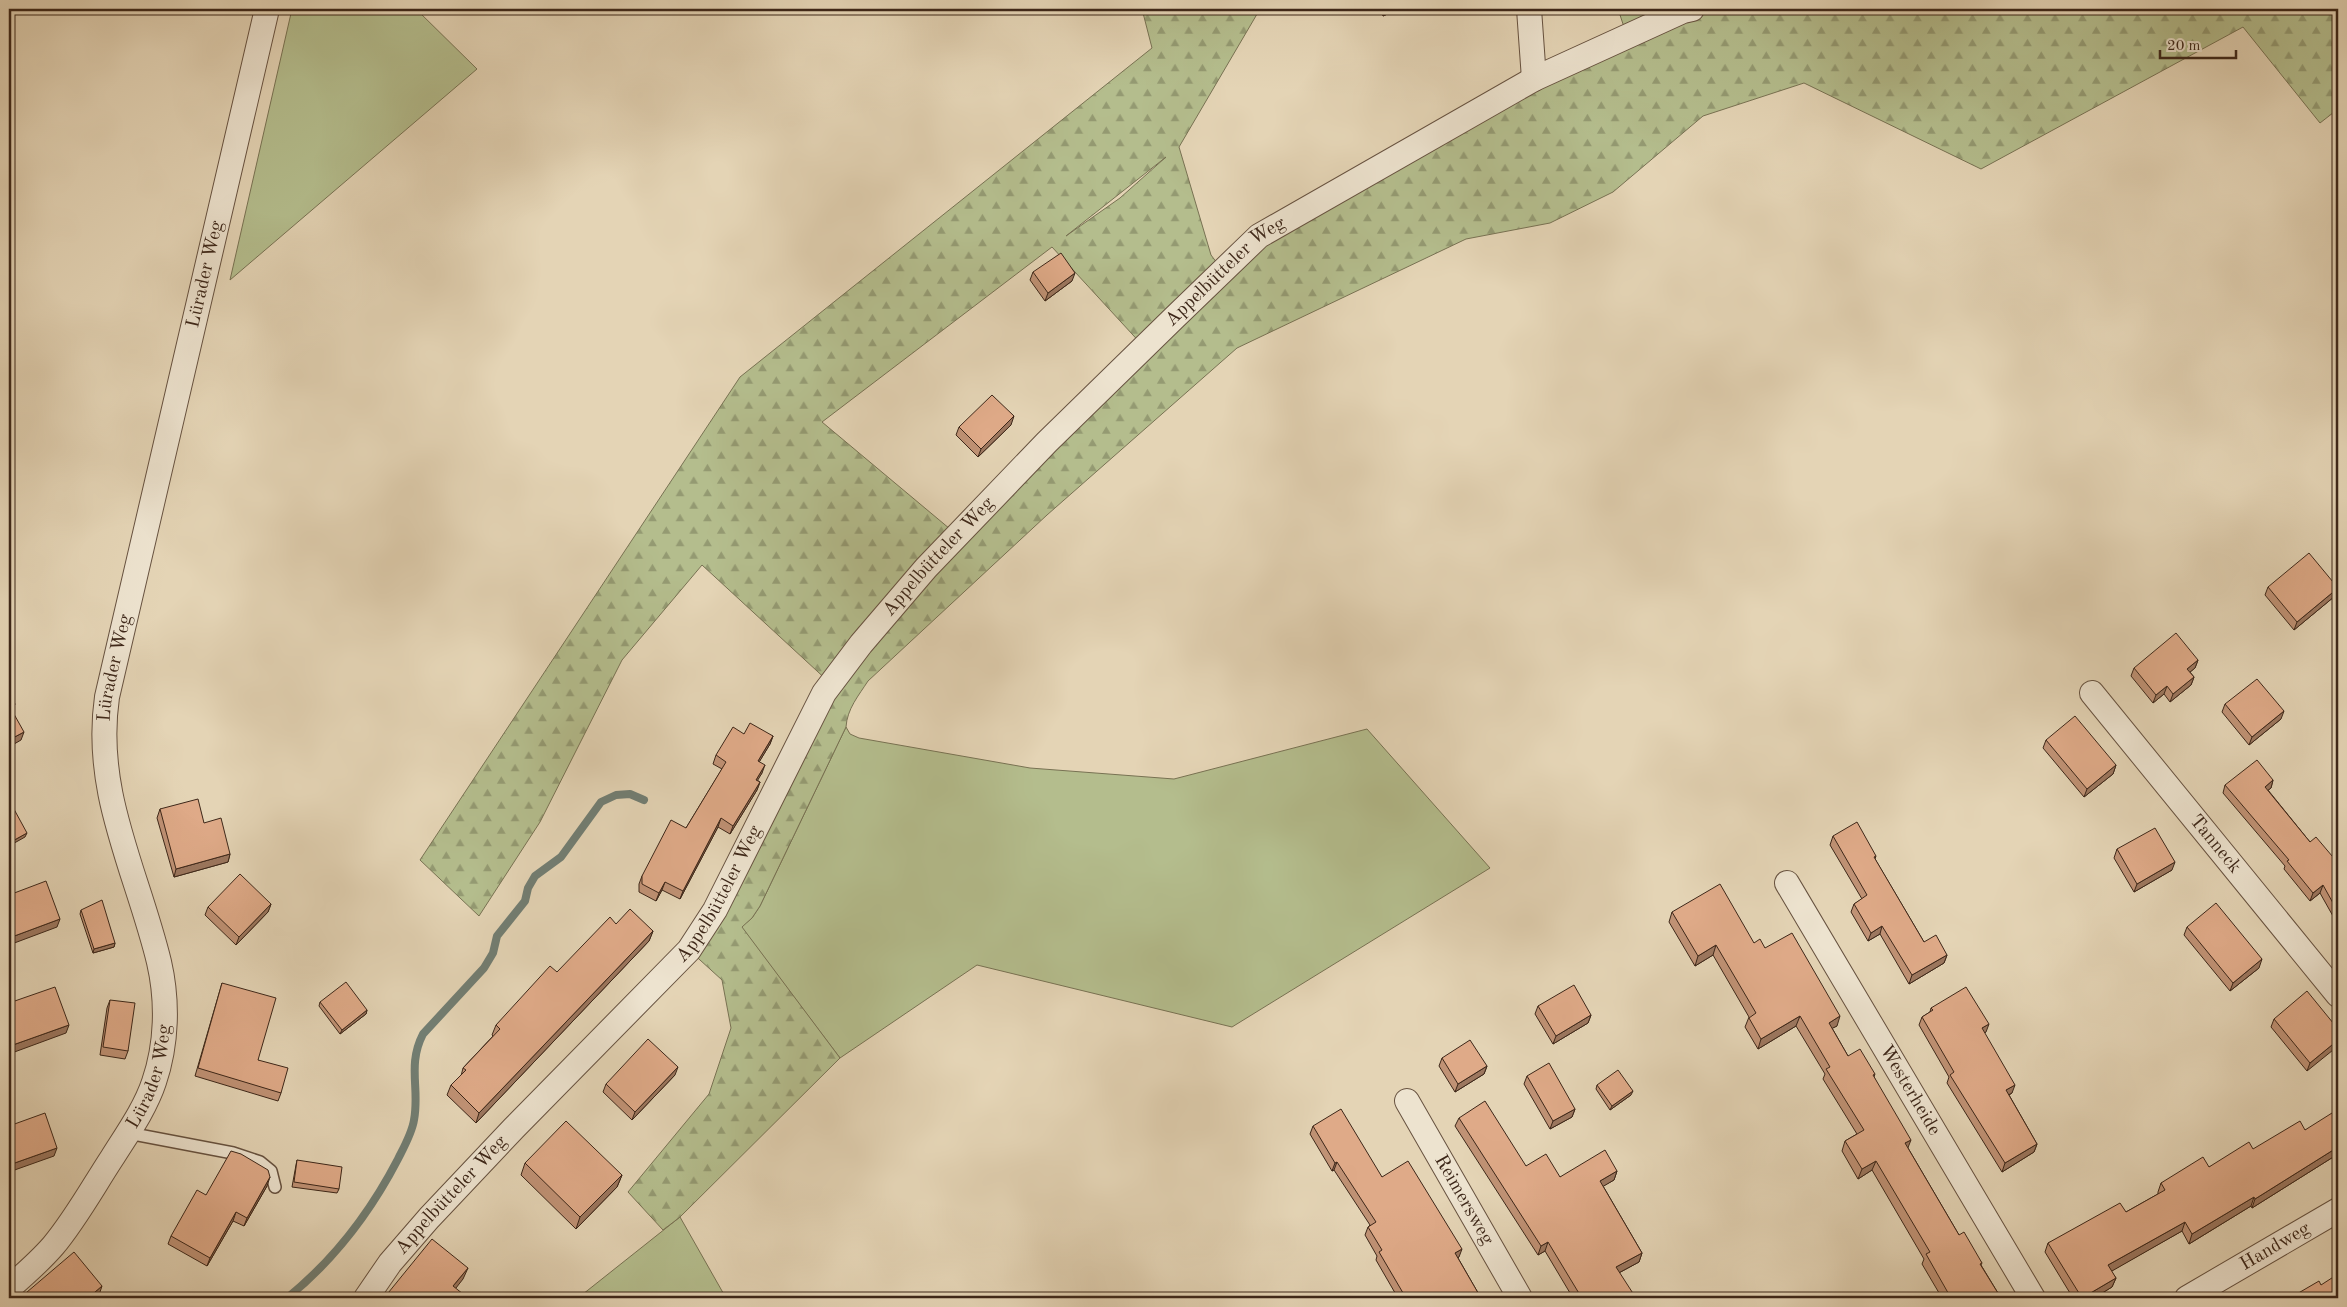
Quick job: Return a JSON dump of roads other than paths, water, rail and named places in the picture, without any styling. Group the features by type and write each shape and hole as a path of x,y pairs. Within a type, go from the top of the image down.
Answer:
{"street":[{"name":"Lürader Weg","path":"9,1288 53,1246 128,1133 146,1102 154,1082 162,1042 165,1002 159,962 116,816 106,774 103,722 107,697 267,9"},
{"path":"1529,9 1534,79"},
{"name":"Appelbütteler Weg","path":"366,1298 390,1263 429,1218 514,1128 689,950 715,910 824,692 861,644 926,568 1047,442 1259,236 1534,79 1683,10 1692,9"},
{"name":"Tanneck","path":"2092,693 2338,995"},
{"name":"Westerheide","path":"1787,883 2032,1298"},
{"name":"Reimersweg","path":"1406,1100 1520,1298"},
{"name":"Handweg","path":"2187,1298 2338,1210"}],"lane":[{"path":"128,1133 233,1153 260,1162 271,1171 275,1187"}],"waterway":[{"path":"287,1298 335,1252 363,1217 387,1179 410,1135 413,1125 416,1098 416,1056 423,1034 484,968 493,953 497,936 525,901 528,888 535,876 561,857 601,802 616,795 630,794 644,800"}]}
